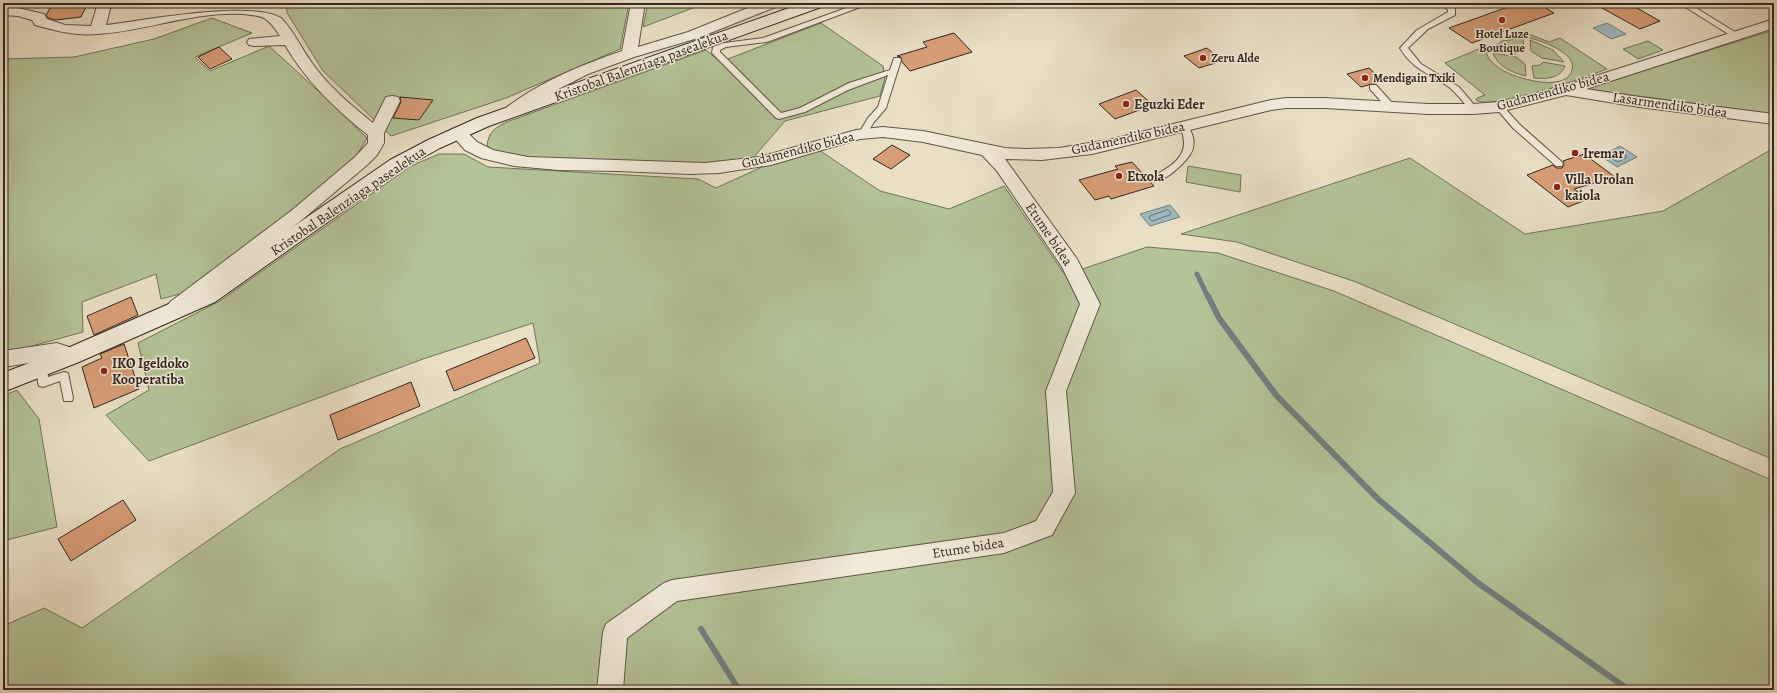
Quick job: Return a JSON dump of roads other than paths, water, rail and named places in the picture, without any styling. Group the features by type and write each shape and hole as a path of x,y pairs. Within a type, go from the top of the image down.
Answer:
{"street":[{"path":"167,16 194,3"},
{"path":"629,54 638,3"},
{"path":"513,111 534,95 552,85 598,65 692,35 774,3"},
{"name":"Kristobal Balenziaga pasealekua","path":"3,382 43,368 208,296 397,164 458,132 513,111 818,3"},
{"path":"97,30 104,5"},
{"path":"3,11 30,14 38,17 40,22 64,29 97,30 120,27 198,10 242,7 258,10 268,15 290,40 311,73 334,99 376,133"},
{"name":"Gudamendiko bidea","path":"458,132 467,144 482,152 515,162 701,168 734,166 765,161 863,133 900,133 988,151 1026,155 1055,153 1095,149 1184,126 1286,103 1325,103 1473,109 1499,107 1566,90 1774,23"},
{"path":"254,42 290,40"},
{"name":"Lasarmendiko bidea","path":"1566,90 1639,102 1774,119"},
{"path":"169,312 291,219 361,161 376,144 376,133 392,101"},
{"name":"Etume bidea","path":"610,690 615,632 672,591 1004,543 1044,528 1064,493 1056,391 1090,304 1070,264 1003,167 988,151"},
{"path":"3,359 57,351 71,356"}],"lane":[{"path":"867,3 764,40 724,45 716,49 716,53 780,116 802,110 859,82 894,71"},
{"path":"1683,3 1736,35"},
{"path":"1447,5 1452,9 1452,13 1433,22 1415,34 1404,48 1408,58 1429,74 1450,84 1473,109"},
{"path":"863,133 871,120 882,108 897,60"},
{"path":"1373,87 1390,106"},
{"path":"1499,107 1516,126 1559,164"},
{"path":"1156,179 1183,161 1189,146 1190,136 1184,126"},
{"path":"43,368 43,383 64,376 68,398"}],"water":[{"path":"1607,23 1626,34 1611,39 1593,28"},
{"path":"1620,146 1637,157 1617,167 1601,156"},
{"path":"1170,205 1180,217 1150,226 1140,214"}],"waterway":[{"path":"1197,274 1208,297"},
{"path":"1208,296 1219,318 1276,395 1378,499 1478,583 1629,690"},
{"path":"701,629 739,690"}],"place":[{"name":"Hotel Luze Boutique","path":"1502,20"},
{"name":"Zeru Alde","path":"1203,58"},
{"name":"Mendigain Txiki","path":"1365,78"},
{"name":"Eguzki Eder","path":"1126,104"},
{"name":"Iremar","path":"1575,153"},
{"name":"Etxola","path":"1119,176"},
{"name":"Villa Urolan kaiola","path":"1557,187"},
{"name":"IKO Igeldoko Kooperatiba","path":"104,371"}]}
